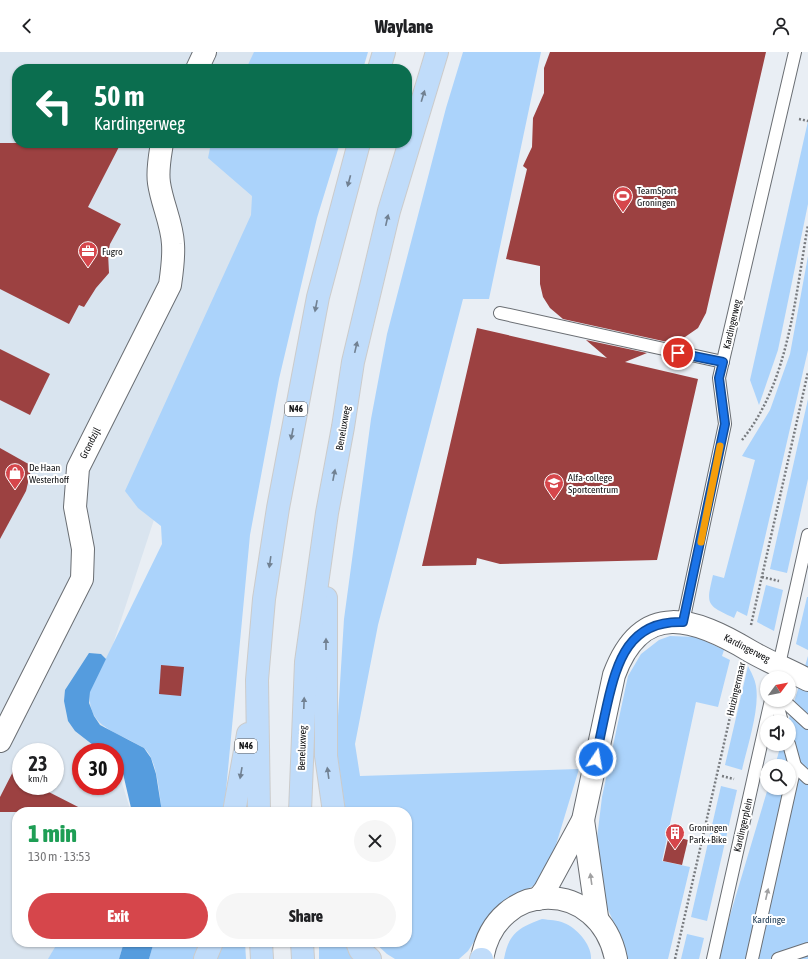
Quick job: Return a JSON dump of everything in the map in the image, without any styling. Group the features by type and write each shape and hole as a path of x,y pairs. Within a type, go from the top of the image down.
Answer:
{"highway":[{"path":"380,64 384,52"},
{"name":"Beneluxweg","path":"412,135 437,52"},
{"name":"N46","path":"235,807 257,680 264,599 284,477 318,296 358,148"},
{"name":"Beneluxweg","path":"300,807 306,662 327,513 353,362 389,211 408,148"},
{"path":"327,513 326,756 333,807"},
{"name":"N46","path":"257,680 259,807"},
{"path":"206,959 210,947"},
{"path":"261,947 262,959"},
{"path":"302,947 303,959"},
{"path":"359,947 360,950 370,959"}],"street":[{"path":"199,64 205,52"},
{"name":"Grondzijl","path":"0,741 82,579 84,549 75,507 78,468 170,284 173,264 173,244 170,225 159,183 159,162 161,148"},
{"name":"Kardingerweg","path":"538,899 545,890 583,820 614,675 619,661 627,647 648,630 671,621 683,622 714,632 746,648 777,671"},
{"name":"Kardingerweg","path":"796,677 808,680"},
{"name":"Kardingerweg","path":"583,820 597,917"},
{"path":"481,959 485,944 491,931 500,919 511,909 524,902 554,898 570,901 597,917 607,930 614,945 616,959"}],"lane":[{"name":"Kardingerweg","path":"683,622 725,424 719,378 795,52"},
{"path":"500,313 723,362"},
{"path":"777,671 808,535"},
{"name":"Kardingerplein","path":"715,956 769,707"},
{"path":"791,707 808,723"},
{"path":"796,766 808,778"},
{"path":"752,959 789,795"},
{"path":"778,959 808,949"}],"path":[{"path":"766,402 785,347 808,225"},
{"name":"Huizingermaar","path":"675,959 808,372"},
{"path":"722,776 740,780"}],"shaded area":[{"path":"0,52 308,52 304,64 12,64 12,148 276,148 95,699 109,743 72,743 72,795 124,795 124,790 129,807 12,807 12,947 59,947 53,959 0,959"},
{"path":"89,653 101,654 106,659 90,692 89,703 94,716 100,725 144,748 151,758 156,774 161,807 131,807 124,778 124,743 90,743 75,731 68,721 64,701 65,690"},
{"path":"123,947 153,947 149,959 119,959"}],"green space":[{"path":"254,52 368,52 364,64 248,64"},
{"path":"463,52 541,52 489,299 463,299 378,625 355,744 360,776 579,769 552,858 535,885 505,901 488,920 468,951 459,959 395,959 379,947 412,947 412,807 339,807 334,781 344,619 371,419 387,334 446,108"},
{"path":"808,121 808,204 778,350 759,405 750,380"},
{"path":"210,148 338,148 317,218 279,379 250,535 224,807 161,807 155,769 149,753 144,748 101,724 92,711 90,691 162,544 161,526 138,508 125,491 251,215 252,196 208,158"},
{"path":"808,256 808,350 747,616 737,611 734,618 713,607 710,603 709,593 713,575 724,578 755,460 742,456 770,410 790,354"},
{"path":"808,399 808,479 787,573 770,569"},
{"path":"766,585 783,590 774,631 757,622"},
{"path":"808,597 808,650 796,644"},
{"path":"670,636 697,637 724,650 722,656 730,660 718,707 696,702 662,861 690,867 668,959 623,959 621,939 606,905 597,838 602,797 628,676 641,654 659,640"},
{"name":"Kardinge","path":"808,656 808,959 717,959 766,795 796,795 796,759 777,759 779,751 796,751 796,715 790,715 793,707 796,707 796,696"},
{"path":"748,666 753,676 757,695 755,717 742,770 725,765"},
{"path":"721,786 737,790 707,921 691,917"},
{"path":"542,919 562,922 569,925 579,933 589,948 591,959 504,959 512,937 527,925"},
{"path":"687,934 704,938 699,959 681,959"},
{"path":"55,947 123,947 119,959 48,959"},
{"path":"153,947 201,947 196,959 149,959"},
{"path":"218,947 245,947 246,959 215,959"},
{"path":"319,947 352,947 361,959 319,959"}],"building":[{"name":"TeamSport Groningen","path":"550,52 766,52 706,313 698,328 685,337 672,343 563,319 550,308 543,297 540,284 540,266 506,259 527,169 523,166 532,147 533,118 544,93 544,68"},
{"path":"0,143 12,143 12,148 118,148 88,207 121,224 110,244 108,253 109,273 96,288 84,307 79,305 69,324 0,289"},
{"name":"Alfa-college Sportcentrum","path":"477,328 607,358 586,340 647,353 625,362 698,379 657,560 500,564 477,558 476,565 422,566"},
{"path":"0,349 50,374 30,415 0,400"},
{"path":"0,448 32,466 26,491 0,539"},
{"path":"161,665 184,667 181,696 159,694"},
{"path":"12,774 12,795 55,795 78,807 12,807 12,812 0,812 0,797"},
{"name":"Groningen Park+Bike","path":"669,835 688,840 682,865 663,861"}],"slow traffic":[{"path":"701,542 720,446"}],"place":[{"name":"TeamSport Groningen","path":"623,213"},
{"name":"Fugro","path":"88,268"},
{"name":"De Haan Westerhoff","path":"15,490"},
{"name":"Alfa-college Sportcentrum","path":"554,500"},
{"name":"Groningen Park+Bike","path":"675,850"}],"route":[{"path":"596,759 614,675 619,661 627,647 638,636 659,624 671,621 683,622 699,553 725,424 719,378 723,362 678,353"}]}
